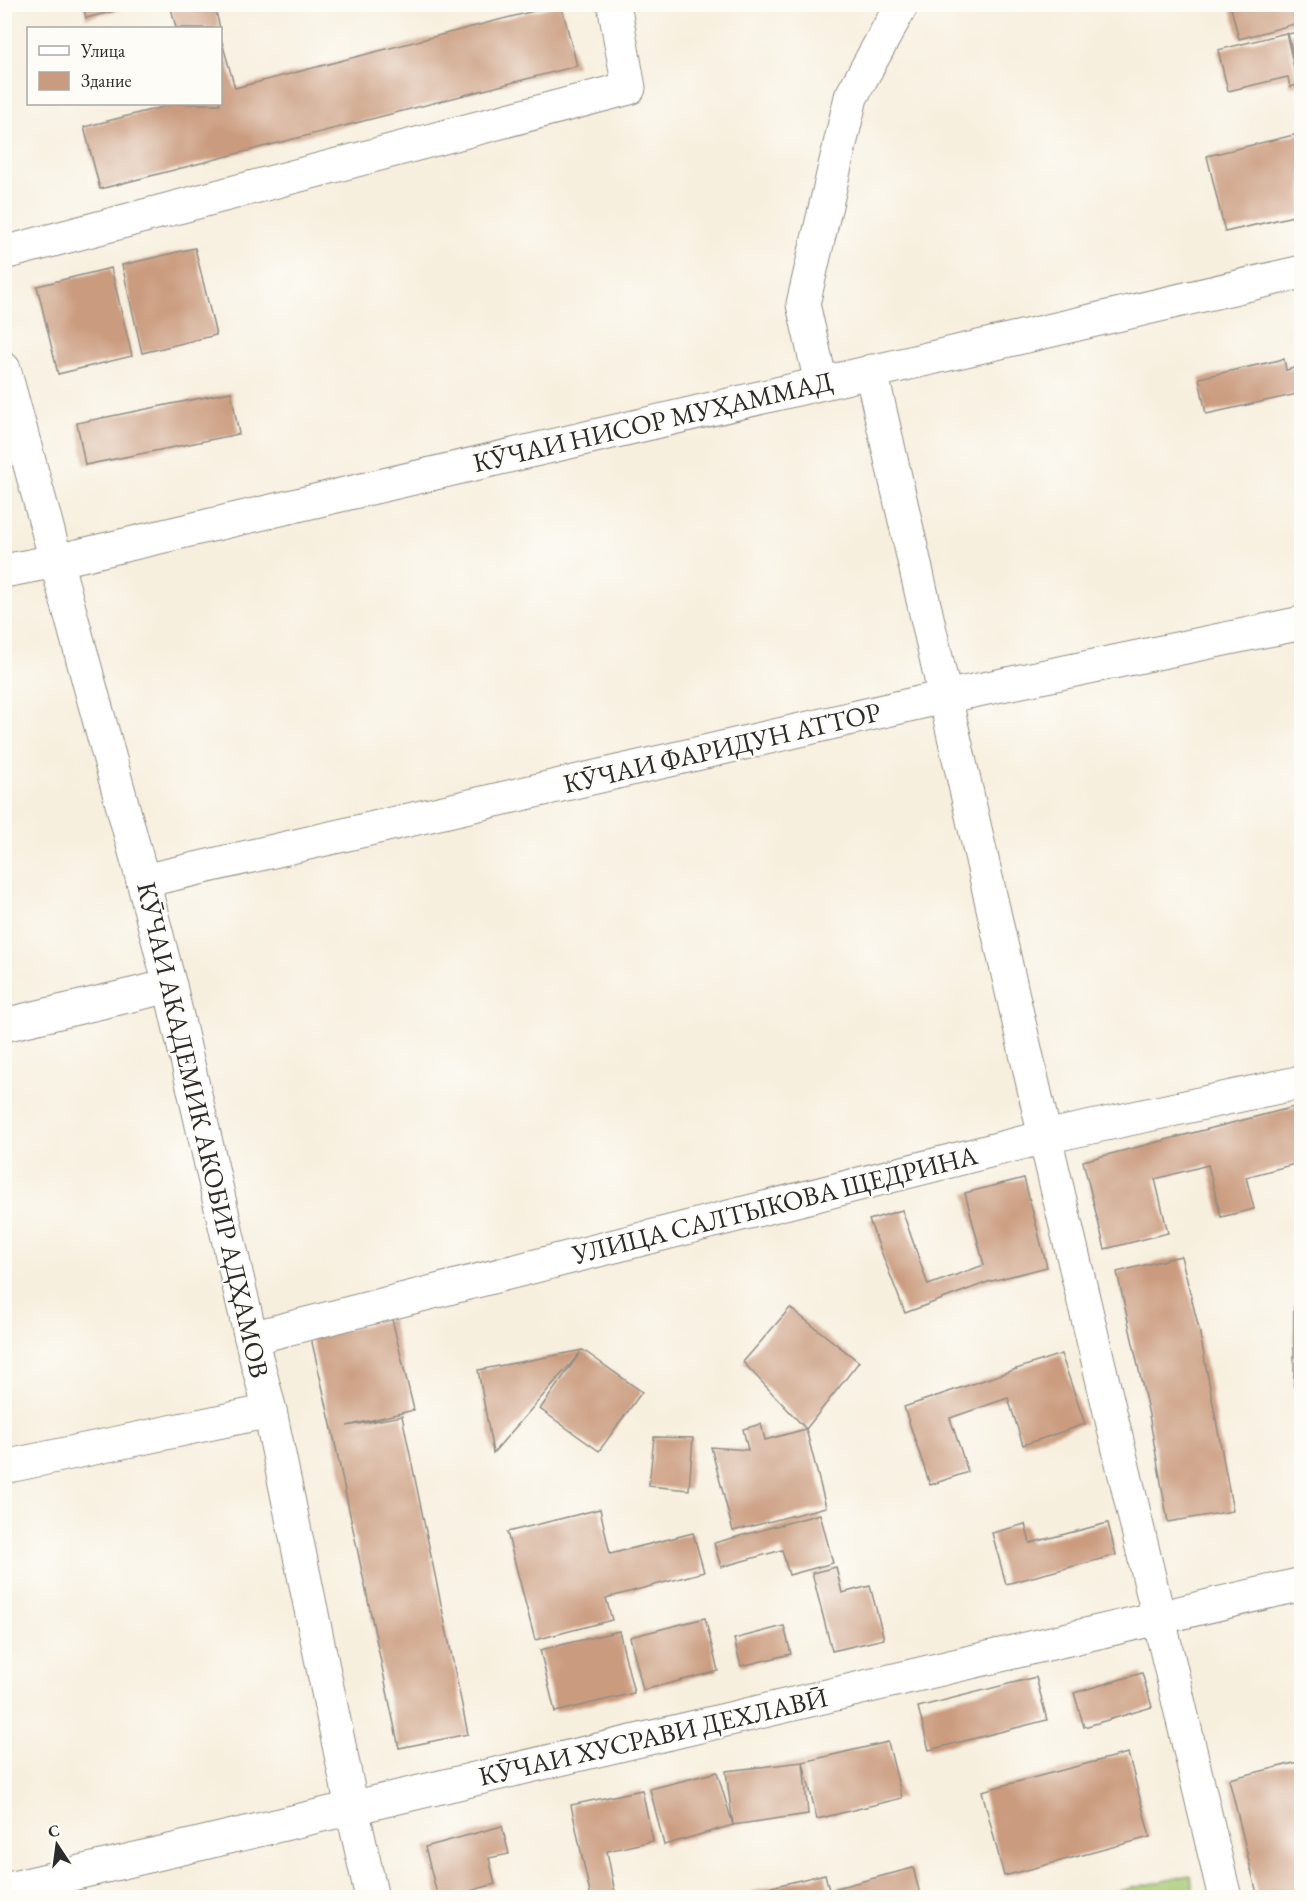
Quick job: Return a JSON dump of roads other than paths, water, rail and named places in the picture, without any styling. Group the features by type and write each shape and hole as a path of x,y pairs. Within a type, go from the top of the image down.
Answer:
{"street":[{"path":"4,253 629,88 614,4"},
{"path":"821,383 803,304 805,293 851,97 902,4"},
{"name":"КӮЧАИ НИСОР МУҲАММАД","path":"4,571 56,561 871,370 1302,272"},
{"name":"КӮЧАИ АКАДЕМИК АКОБИР АДҲАМОВ","path":"4,369 170,986 270,1412 372,1898"},
{"path":"871,370 1045,1137 1225,1898"},
{"name":"КӮЧАИ ФАРИДУН АТТОР","path":"143,881 944,697 1302,622"},
{"path":"4,1025 170,986"},
{"name":"УЛИЦА САЛТЫКОВА ЩЕДРИНА","path":"251,1338 1045,1137 1302,1082"},
{"path":"4,1467 270,1412"},
{"name":"КӮЧАИ ХУСРАВИ ДЕХЛАВӢ","path":"4,1890 1302,1584"}]}
